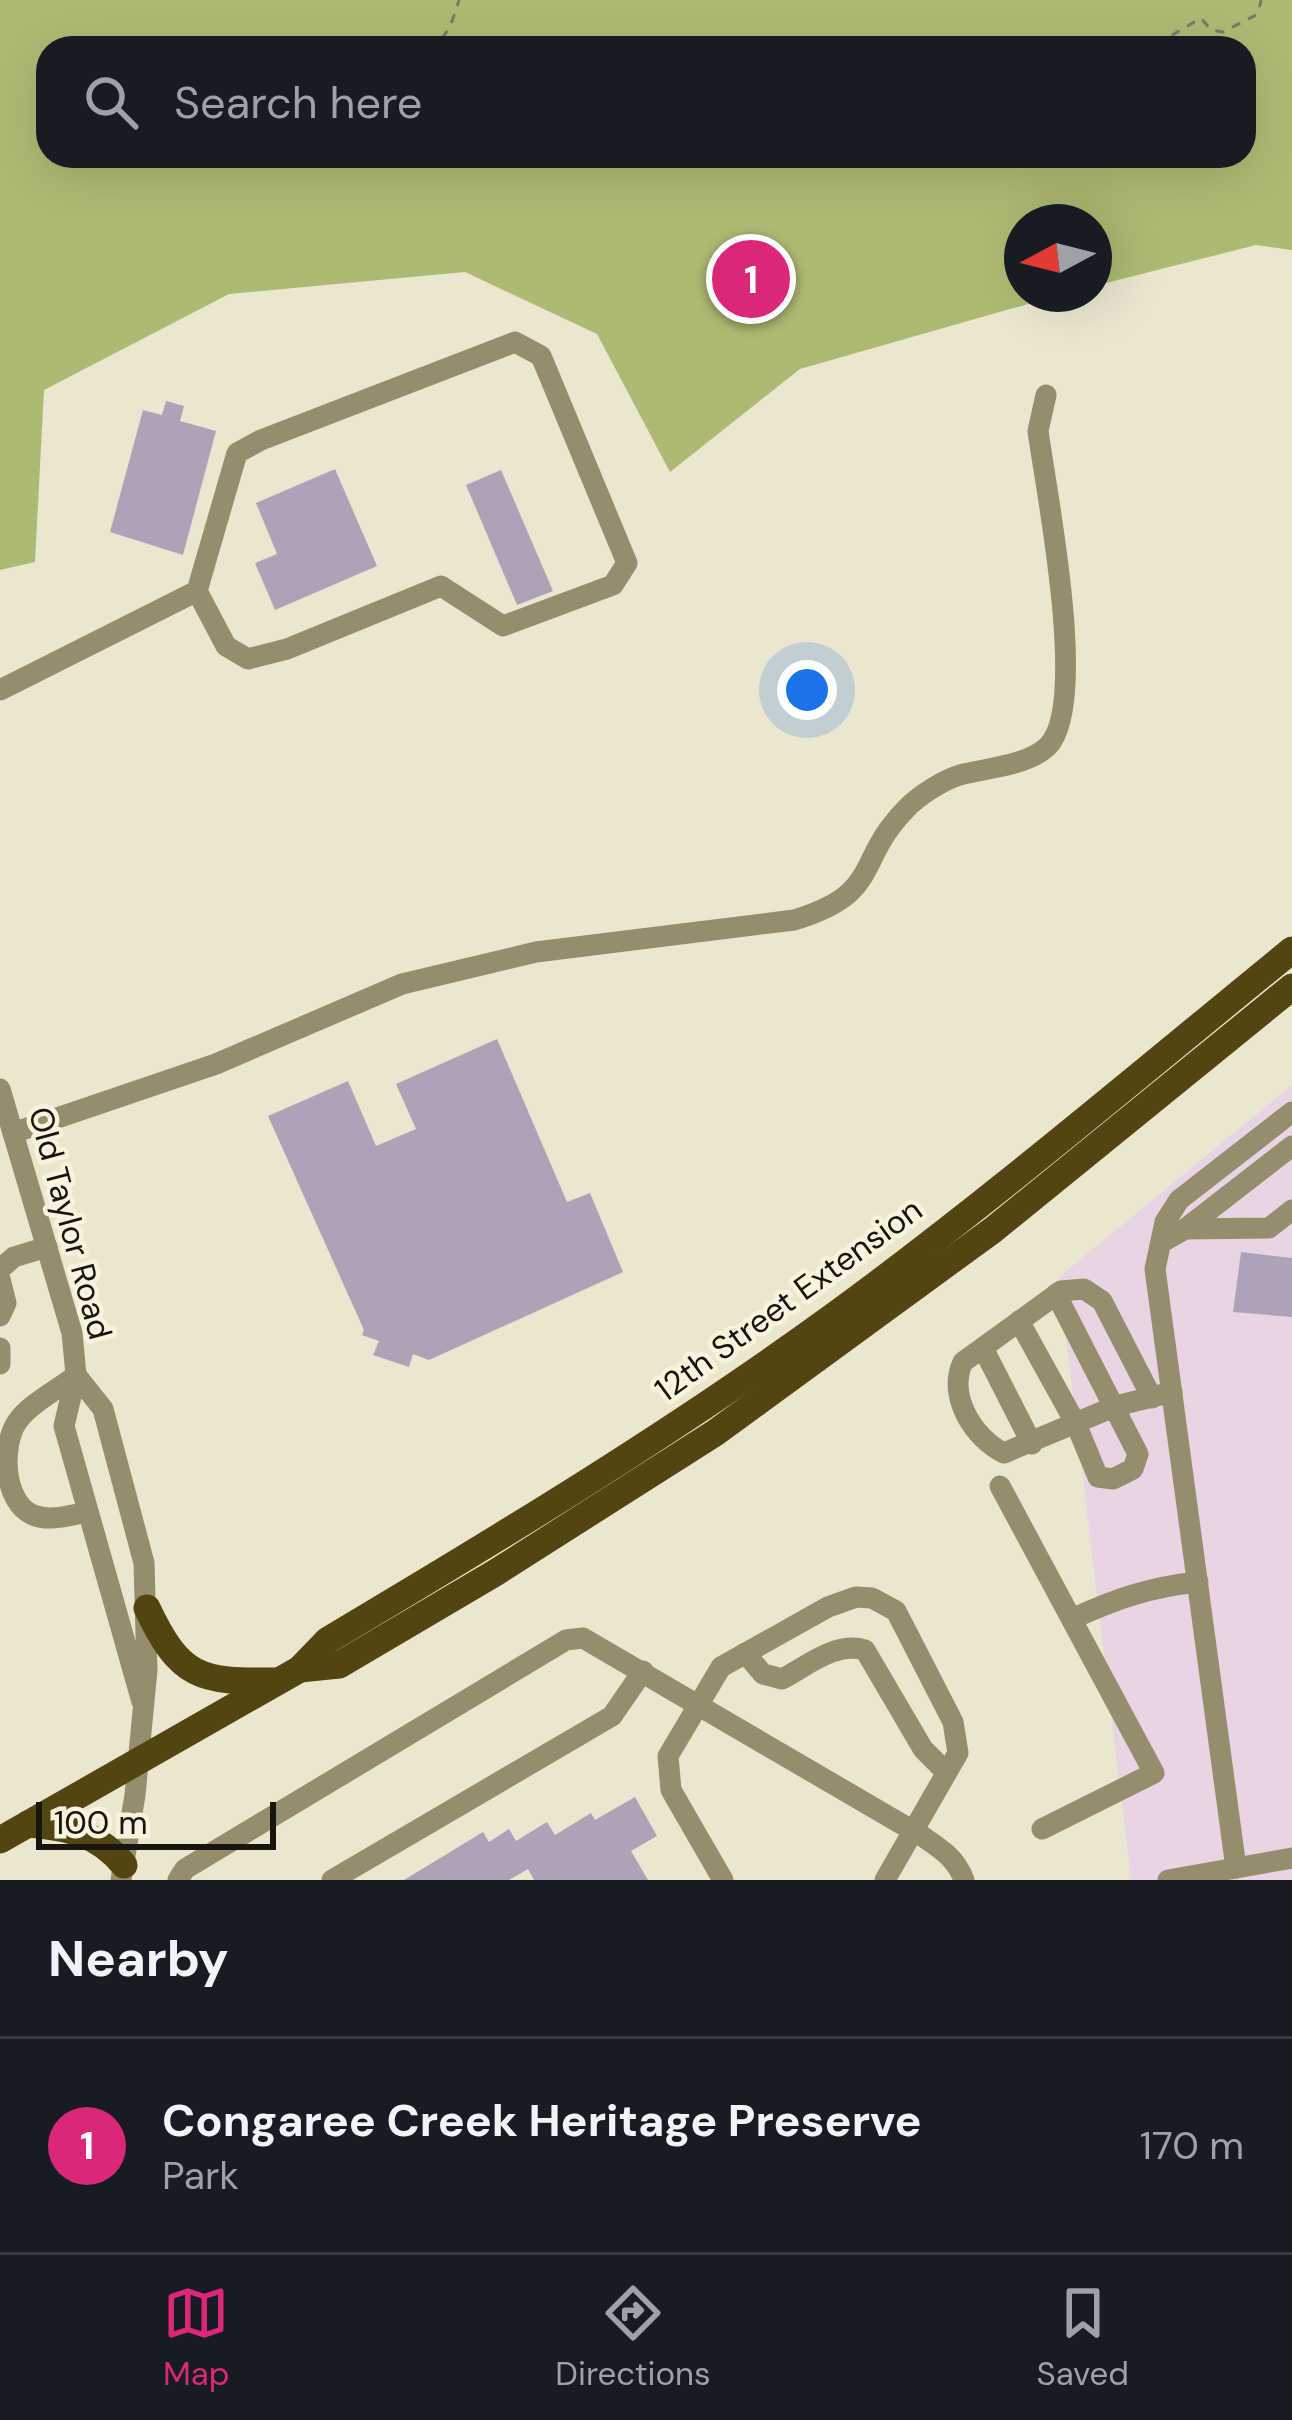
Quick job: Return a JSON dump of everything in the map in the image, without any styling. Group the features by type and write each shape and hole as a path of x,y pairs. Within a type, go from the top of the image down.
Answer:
{"main road":[{"name":"12th Street Extension","path":"0,1840 290,1675 328,1640 549,1508 704,1407 981,1204 1292,950"},
{"name":"12th Street Extension","path":"290,1675 338,1665 495,1574 715,1433 993,1230 1292,987"},
{"path":"147,1608 163,1641 184,1666 219,1682 290,1675"},
{"path":"28,1824 68,1828 103,1842 122,1872"}],"street":[{"path":"0,691 197,591 237,453 515,342 541,356 627,563 613,584 503,626 442,586 287,649 248,659 226,646 197,591"},
{"path":"9,1141 216,1064 402,984 536,952 794,920 845,899 866,875 887,832 908,806 955,776 1001,767 1046,748 1060,728 1067,653 1038,431 1046,395"},
{"name":"Old Taylor Road","path":"0,1089 9,1141 72,1334 76,1375 64,1426 142,1702"},
{"path":"1236,1868 1198,1582 1162,1395 1155,1269 1165,1222 1179,1200 1292,1112"},
{"path":"1162,1242 1292,1146"},
{"path":"1185,1229 1269,1228 1292,1210"},
{"path":"0,1269 14,1257 47,1247"},
{"path":"0,1279 6,1304 0,1316"},
{"path":"1084,1289 1102,1300 1162,1395 1116,1406 1004,1454 983,1443 960,1399 956,1378 963,1362 1056,1294 1084,1289"},
{"path":"1019,1321 1076,1424 1098,1477 1113,1479 1133,1469 1138,1454 1056,1294"},
{"path":"0,1348 0,1364"},
{"path":"983,1348 1032,1444"},
{"path":"76,1375 18,1420 7,1448 15,1498 30,1514 50,1519 88,1512"},
{"name":"Old Taylor Road","path":"76,1375 103,1409 144,1563 147,1670 122,1872"},
{"path":"1000,1486 1154,1773 1042,1829"},
{"path":"1072,1619 1136,1591 1198,1582"},
{"path":"723,1880 671,1790 668,1756 721,1667 828,1607 856,1597 883,1602 896,1611 952,1722 952,1762 885,1880"},
{"path":"178,1880 185,1869 566,1640 594,1641 911,1830 946,1852 964,1880"},
{"path":"745,1653 763,1674 782,1679 839,1648 850,1645 865,1650 923,1749 952,1762"},
{"path":"332,1880 612,1716 644,1670"},
{"path":"1168,1880 1292,1858"}],"path":[{"path":"444,36 458,0"},
{"path":"1171,36 1201,18 1211,30 1223,32 1258,14 1261,0"}],"shaded area":[{"path":"1292,1085 1292,1880 1131,1880 1059,1277"}],"green space":[{"path":"0,0 1292,0 1292,250 1256,245 1112,281 1112,204 1004,204 1004,311 800,369 670,472 597,334 465,272 229,294 44,390 35,562 0,570"}],"building":[{"path":"166,401 184,406 180,421 216,431 183,555 110,532 143,410 162,415"},
{"path":"335,469 377,566 275,610 255,563 277,554 256,503"},
{"path":"501,470 553,591 517,605 466,485"},
{"path":"497,1039 567,1202 590,1193 623,1272 429,1360 413,1354 409,1367 373,1355 379,1341 362,1335 364,1330 268,1116 348,1081 376,1146 416,1129 396,1084"},
{"path":"1241,1252 1292,1258 1292,1317 1233,1312"},
{"path":"635,1797 657,1836 631,1851 648,1880 534,1880 528,1869 509,1880 404,1880 483,1832 489,1842 509,1829 516,1841 547,1822 555,1835 591,1813 595,1820"}],"place":[{"name":"Congaree Creek Heritage Preserve","path":"751,279"}]}
